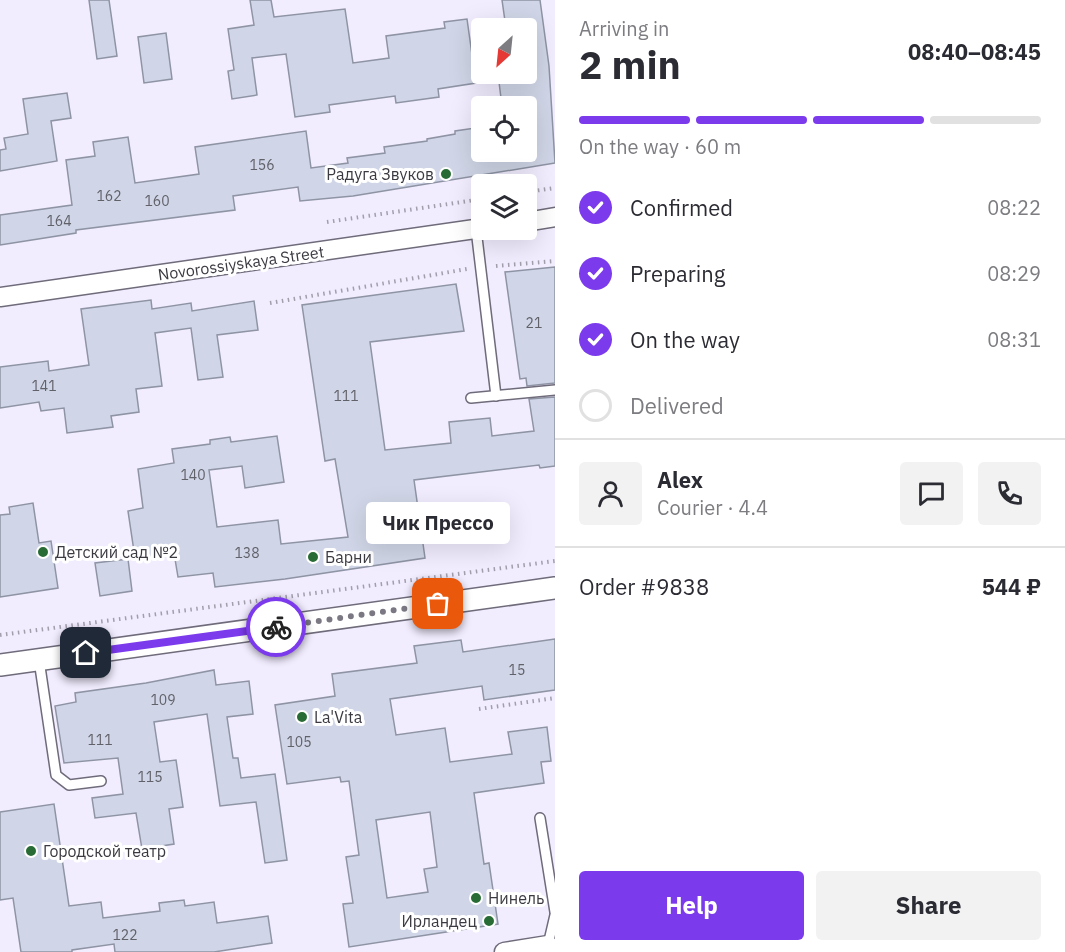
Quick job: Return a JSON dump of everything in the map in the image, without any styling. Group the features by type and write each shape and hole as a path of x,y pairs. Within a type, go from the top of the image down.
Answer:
{"street":[{"path":"537,220 555,217"},
{"name":"Novorossiyskaya Street","path":"0,297 471,230"},
{"path":"0,665 555,588"},
{"path":"504,952 549,949"}],"lane":[{"path":"479,240 480,267 496,396"},
{"path":"471,398 555,390"},
{"path":"39,660 56,775 69,785 101,781"},
{"path":"540,818 555,913 549,949"}],"path":[{"path":"537,190 555,188"},
{"path":"327,222 471,201"},
{"path":"270,303 480,267 555,261"},
{"path":"0,634 555,561"},
{"path":"479,710 555,698"}],"building":[{"path":"89,0 109,0 117,56 97,59"},
{"path":"250,0 271,0 274,17 345,9 353,63 389,58 386,36 445,28 444,22 467,19 471,47 471,84 438,89 439,97 396,103 395,96 329,105 330,112 295,117 286,54 252,58 257,95 232,99 228,71 234,70 228,29 254,25"},
{"path":"502,0 540,0 549,66 555,163 488,174 471,174 471,177 353,196 300,201 298,187 233,196 235,210 76,230 76,233 0,245 0,215 72,205 66,160 95,156 93,142 128,137 135,183 199,174 195,147 306,131 311,168 348,163 347,158 385,153 384,147 427,141 427,139 455,134 455,131 471,129 471,162 537,162 537,96 501,96 499,84 537,84 537,18 505,18"},
{"path":"166,33 172,79 144,83 138,37"},
{"path":"67,93 71,118 51,121 57,161 0,171 0,150 6,149 4,138 28,134 23,99"},
{"path":"555,267 555,383 527,386 526,378 520,379 505,272"},
{"path":"456,284 464,331 370,342 385,450 451,443 449,422 490,418 492,436 534,431 529,399 555,397 555,466 540,468 539,465 414,480 425,558 215,587 213,573 178,577 174,553 135,558 128,511 143,508 138,469 174,463 172,449 210,444 210,440 230,437 231,442 277,436 284,482 245,488 242,466 209,470 217,527 278,520 281,544 348,537 335,459 325,461 302,305"},
{"path":"151,300 152,309 191,303 192,311 254,301 258,330 217,335 223,377 198,380 191,328 155,333 162,386 136,389 139,412 111,416 113,427 67,433 64,408 41,411 39,402 0,408 0,367 48,361 49,371 89,365 81,309"},
{"path":"33,503 39,543 51,541 58,588 0,597 0,515 10,514 9,507"},
{"path":"128,559 132,591 100,596 95,563"},
{"path":"555,639 555,690 484,700 482,686 390,699 396,735 445,728 450,762 512,754 508,732 547,727 551,761 541,762 544,783 474,793 484,864 489,863 498,924 349,947 343,904 353,903 346,857 359,855 349,781 341,782 340,777 287,784 275,705 335,696 332,674 417,663 414,646 461,640 463,652","holes":["430,812 437,867 424,869 428,892 387,898 376,820"]},
{"path":"214,670 216,685 249,681 253,714 227,717 233,758 238,758 241,778 275,774 287,860 265,863 256,802 220,806 207,714 154,722 160,762 176,760 183,807 169,809 174,844 142,849 136,813 95,818 92,798 123,794 118,758 64,763 55,706 76,702 75,693"},
{"path":"54,804 69,906 101,902 103,918 160,911 159,903 184,900 185,906 214,902 217,923 268,916 272,943 214,952 115,952 114,944 72,950 72,952 21,952 13,898 0,900 0,812"}],"way so far":[{"path":"276,627 438,604"}],"place":[{"name":"Радуга Звуков","path":"446,174"},
{"name":"Детский сад №2","path":"43,552"},
{"name":"Барни","path":"313,557"},
{"name":"Чик Прессо","path":"438,604"},
{"name":"La'Vita","path":"302,717"},
{"name":"Городской театр","path":"31,851"},
{"name":"Нинель","path":"476,898"},
{"name":"Ирландец","path":"489,921"}],"route":[{"path":"86,653 276,627"}]}
